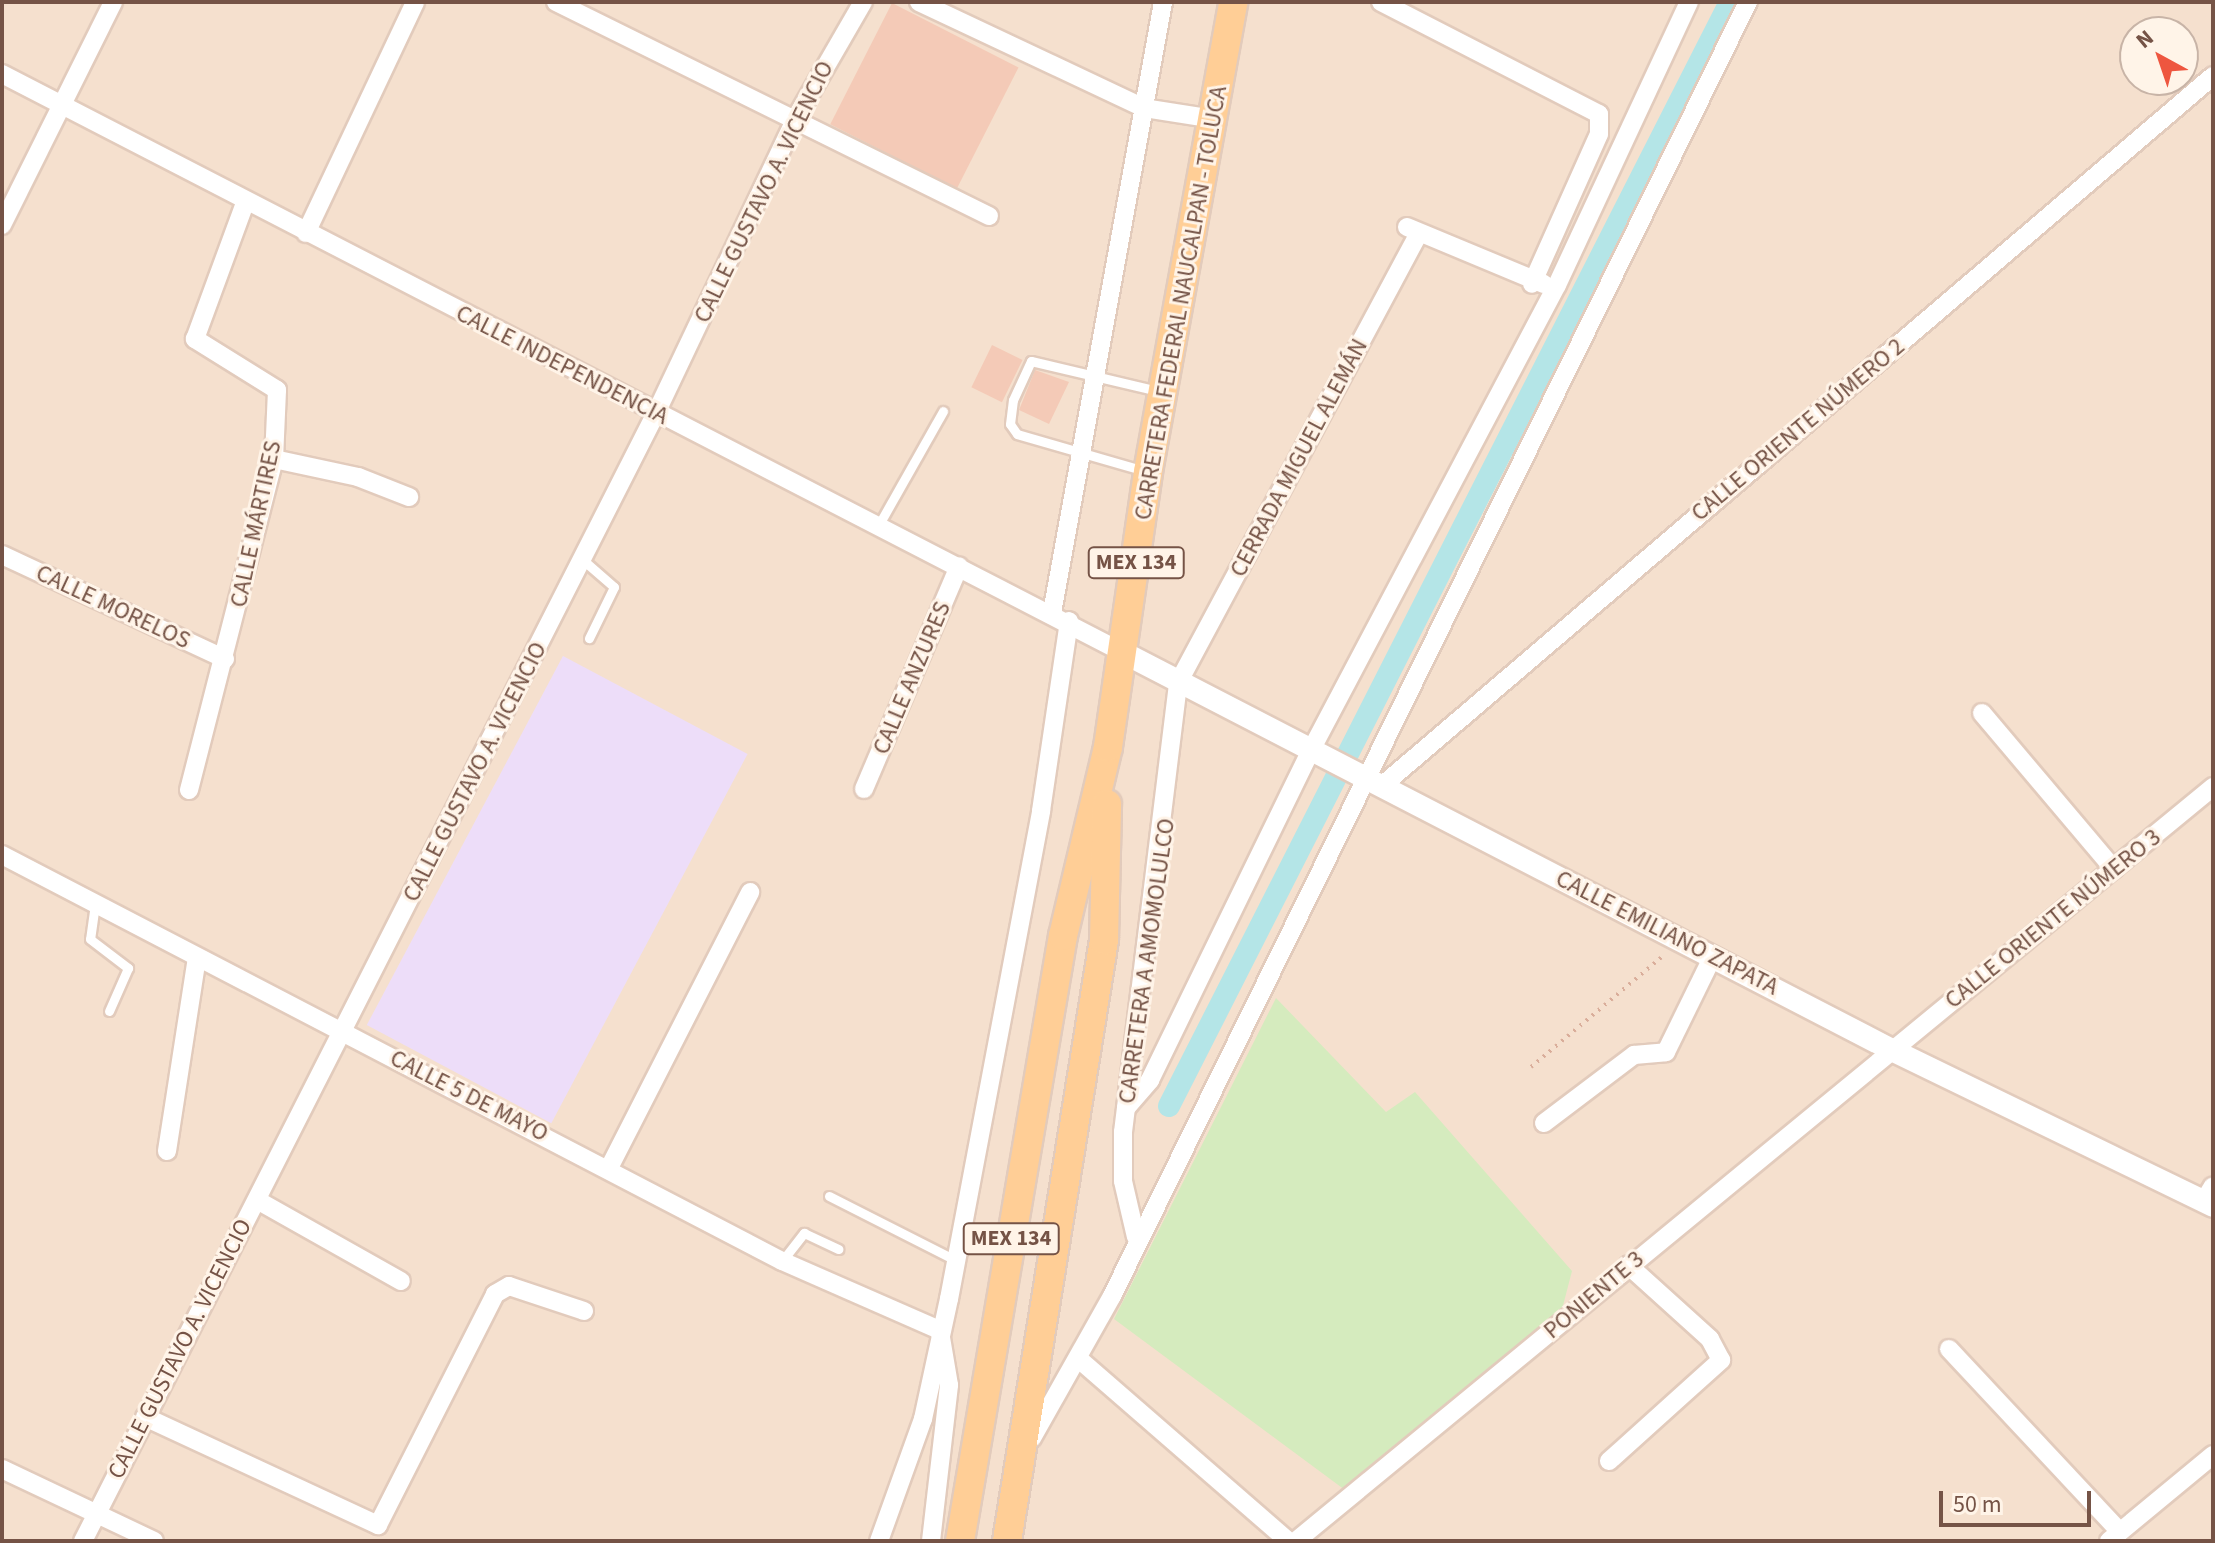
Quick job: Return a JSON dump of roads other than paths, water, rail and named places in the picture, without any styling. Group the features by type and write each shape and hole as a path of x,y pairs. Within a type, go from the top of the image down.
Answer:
{"main road":[{"name":"CARRETERA FEDERAL NAUCALPAN - TOLUCA","path":"960,1541 1063,936 1108,747 1148,472 1166,393 1233,2"},
{"name":"CARRETERA FEDERAL NAUCALPAN - TOLUCA","path":"1007,1541 1104,940 1108,747"}],"street":[{"path":"2,225 113,2"},
{"path":"306,233 415,2"},
{"path":"556,2 989,216"},
{"name":"CALLE GUSTAVO A. VICENCIO","path":"83,1541 583,560 796,118 863,2"},
{"path":"919,2 1144,108 1214,119"},
{"path":"879,1541 923,1419 1036,840 1081,454 1163,2"},
{"path":"1381,2 1593,109 1602,121 1532,284 1557,285"},
{"path":"1020,1467 1080,1360 1347,769 1557,285 1689,2"},
{"path":"1126,1108 1150,1080 1347,769 1748,2"},
{"name":"CALLE INDEPENDENCIA","path":"2,74 62,103 245,203 1060,617 1124,653"},
{"name":"CALLE ORIENTE NÚMERO 2","path":"1347,769 2213,76"},
{"name":"CALLE MÁRTIRES","path":"189,790 274,459 277,390 195,339 245,203"},
{"name":"CERRADA MIGUEL ALEMÁN","path":"1178,683 1413,230 1532,284"},
{"path":"274,459 358,477 409,497"},
{"name":"CALLE MORELOS","path":"2,555 225,659"},
{"name":"CALLE ANZURES","path":"864,789 959,566"},
{"name":"CALLE EMILIANO ZAPATA","path":"1124,653 1892,1050 2210,1198"},
{"name":"CARRETERA A AMOMOLULCO","path":"1136,1237 1123,1181 1126,1108 1178,683"},
{"path":"1982,713 2114,869"},
{"name":"CALLE ORIENTE NÚMERO 3","path":"1892,1050 2213,787"},
{"name":"CALLE 5 DE MAYO","path":"2,855 609,1168 782,1261 939,1330"},
{"path":"609,1168 750,892"},
{"path":"1544,1123 1634,1055 1666,1052 1713,956"},
{"path":"167,1151 197,957"},
{"name":"PONIENTE 3","path":"1296,1541 1892,1050"},
{"path":"257,1200 401,1281"},
{"path":"1609,1461 1721,1360 1710,1339 1628,1265"},
{"path":"145,1417 378,1525 495,1294 509,1286 584,1311"},
{"path":"931,1541 949,1385 939,1330"},
{"path":"1949,1349 2114,1536 2213,1455"},
{"path":"1080,1360 1288,1541"},
{"path":"2,1469 154,1541"}],"lane":[{"path":"1148,472 1017,434 1010,424 1013,400 1028,362 1095,374 1166,393"},
{"path":"878,526 943,411"},
{"path":"583,560 614,587 589,638"},
{"path":"95,904 90,939 128,968 109,1011"},
{"path":"829,1196 955,1260"},
{"path":"782,1261 804,1233 839,1249"}],"waterway":[{"path":"1169,1106 1730,2"}]}
